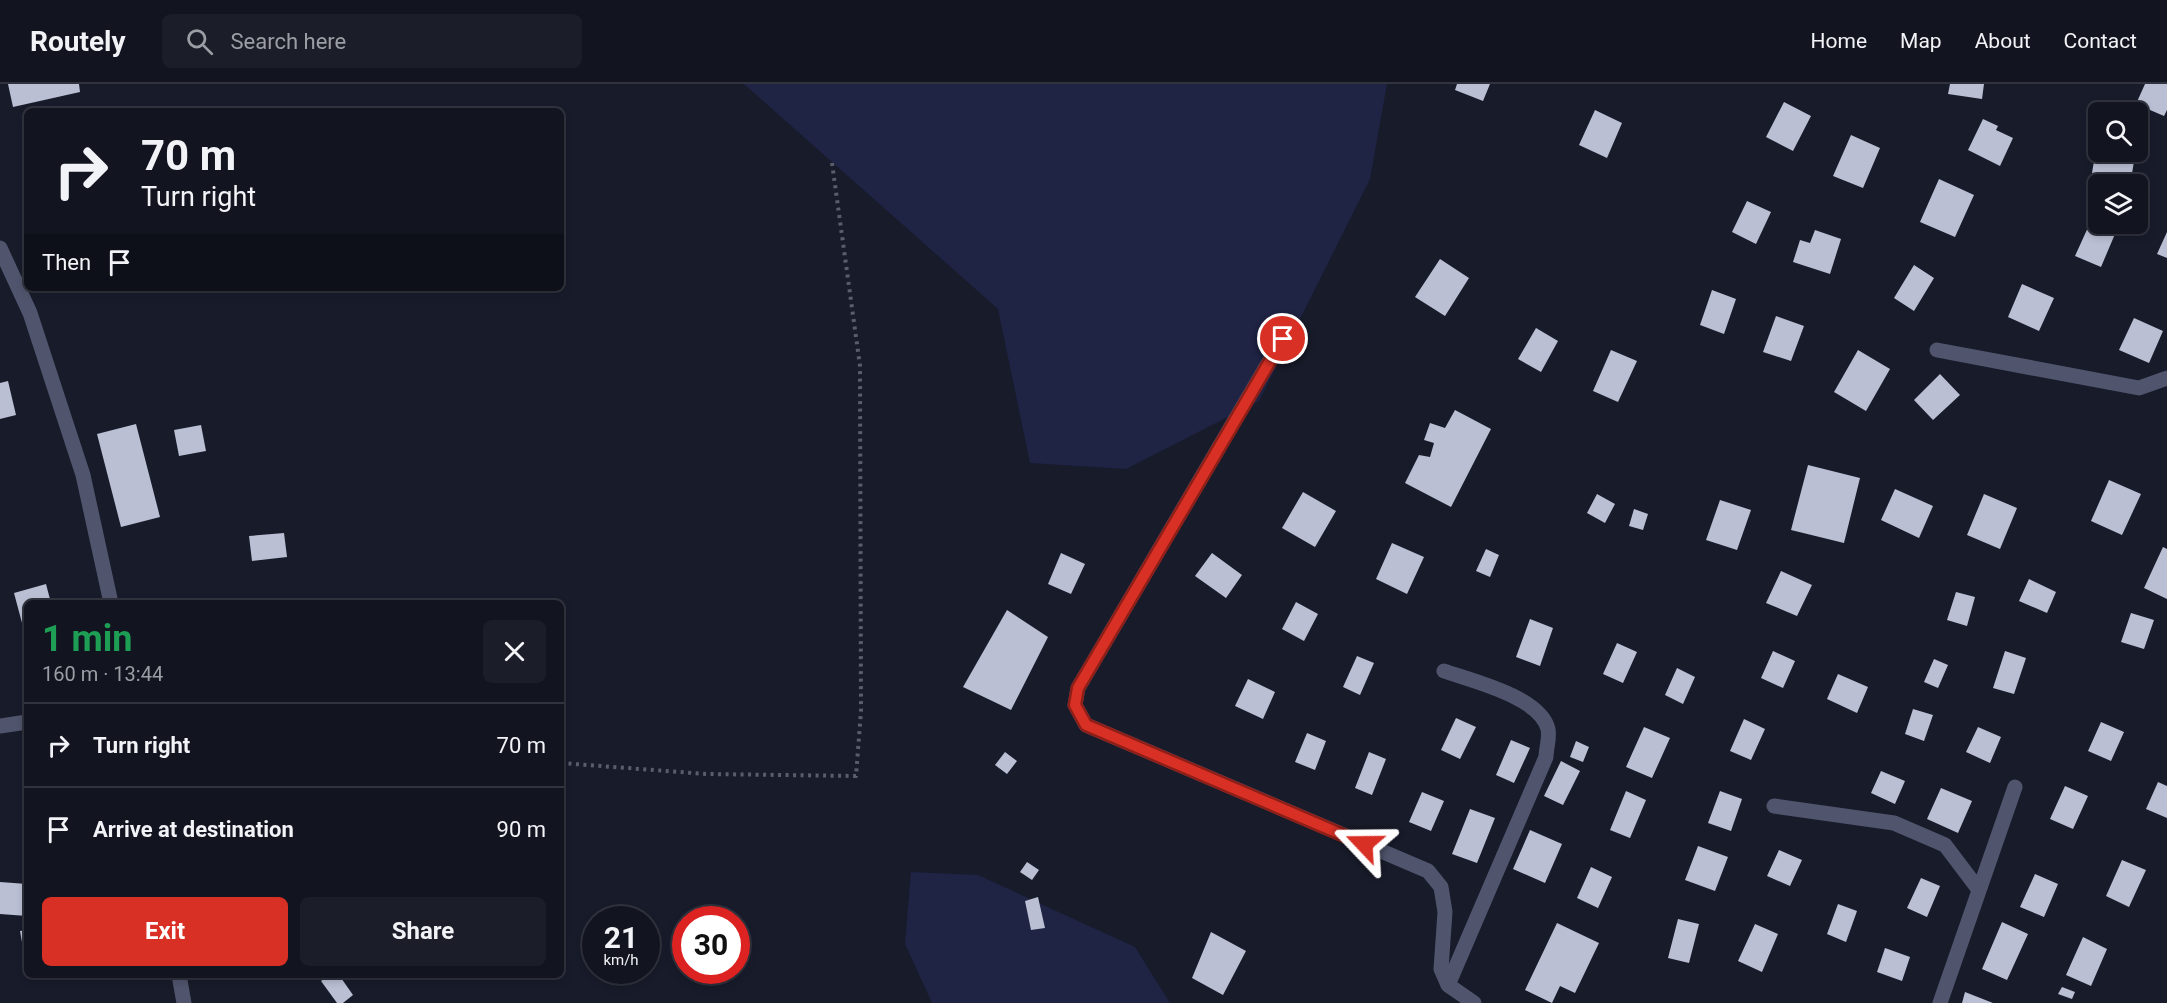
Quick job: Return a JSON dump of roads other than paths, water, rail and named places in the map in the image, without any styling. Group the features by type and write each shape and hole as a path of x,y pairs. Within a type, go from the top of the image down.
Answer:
{"street":[{"path":"0,248 30,313 83,475 110,600"},
{"path":"1283,339 1078,688 1075,705 1086,725 1428,871 1442,887 1445,912 1441,969 1448,986 1474,1003"},
{"path":"1937,350 2139,388 2167,378"},
{"path":"1444,671 1510,695 1537,710 1549,730 1546,757 1448,986"},
{"path":"0,726 24,722"},
{"path":"1940,1003 2015,787"},
{"path":"1774,806 1894,824 1945,845 1979,890"},
{"path":"180,978 184,1003"}]}
